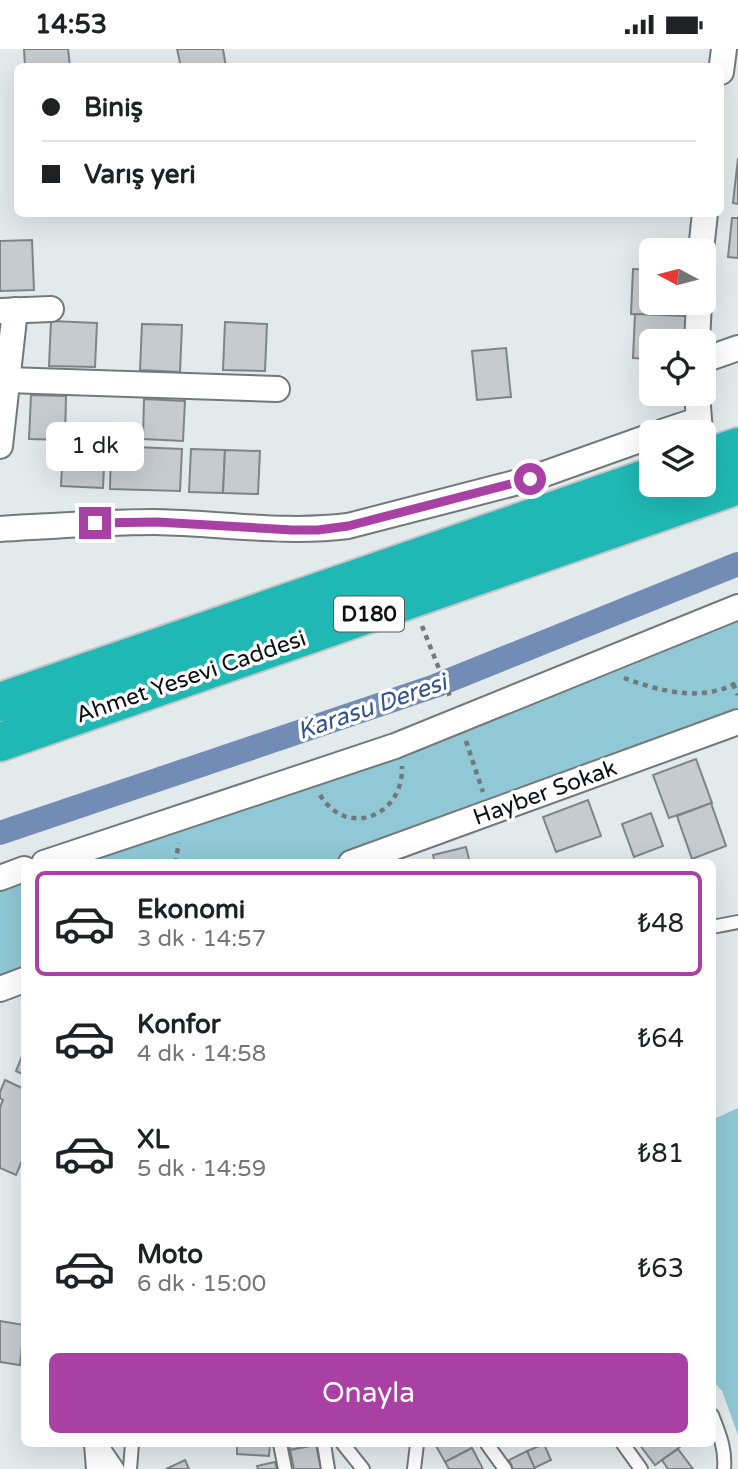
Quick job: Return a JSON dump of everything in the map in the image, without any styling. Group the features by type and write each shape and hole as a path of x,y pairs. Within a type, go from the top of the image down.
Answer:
{"highway":[{"name":"Ahmet Yesevi Caddesi","path":"0,702 639,481"},
{"name":"Ahmet Yesevi Caddesi","path":"0,742 738,485"}],"street":[{"path":"702,238 705,217"},
{"path":"0,446 8,380 8,311 51,309"},
{"path":"716,356 738,348"},
{"path":"8,380 276,389"},
{"path":"0,529 157,522 292,530 348,526 530,479 639,440"},
{"path":"56,859 395,746 456,712 600,664 738,607"},
{"name":"Hayber Sokak","path":"362,859 738,722"},
{"path":"0,878 21,870"},
{"path":"0,989 21,981"},
{"path":"99,1447 99,1469"}],"lane":[{"path":"716,926 738,922"},
{"path":"716,1425 725,1456 724,1469"},
{"path":"101,1447 117,1469"},
{"path":"130,1469 132,1447"},
{"path":"281,1447 285,1469"},
{"path":"324,1447 328,1469"},
{"path":"345,1447 363,1469"},
{"path":"414,1469 417,1447"},
{"path":"489,1447 505,1469"},
{"path":"625,1447 641,1469"}],"path":[{"path":"411,599 456,712 490,812"},
{"path":"600,664 620,676 667,691 710,692 736,683 738,695"},
{"path":"311,775 324,803 334,811 346,817 372,816 393,802 399,790 402,765 395,746"}],"shaded area":[{"path":"738,607 738,722 362,859 55,859"},
{"path":"21,870 21,981 0,989 0,878"},
{"path":"738,1108 738,1435 722,1391 716,1384 716,1118"}],"building":[{"path":"24,49 68,49 70,63 25,63"},
{"path":"177,49 223,49 225,63 180,63"},
{"path":"738,158 738,204 733,203"},
{"path":"732,218 738,218 738,258 728,257"},
{"path":"32,240 34,290 0,291 0,241"},
{"path":"633,269 639,269 639,314 631,314"},
{"path":"635,314 686,316 685,329 639,329 639,358 633,358"},
{"path":"51,321 97,323 95,367 49,366"},
{"path":"225,322 267,324 265,371 223,370"},
{"path":"142,324 182,325 180,372 140,370"},
{"path":"506,348 511,397 477,400 472,351"},
{"path":"31,395 66,396 65,440 29,439"},
{"path":"144,399 185,401 183,441 143,439"},
{"path":"63,445 105,446 103,488 61,486"},
{"path":"111,446 182,449 180,491 110,489"},
{"path":"191,449 225,450 223,493 189,492"},
{"path":"225,450 260,451 258,494 223,493"},
{"path":"696,759 712,803 669,818 653,775"},
{"path":"588,800 601,836 556,852 543,817"},
{"path":"711,803 726,846 692,859 677,816"},
{"path":"651,813 663,846 634,857 622,824"},
{"path":"466,847 469,859 434,859 433,855"},
{"path":"21,1058 21,1074 16,1071"},
{"path":"5,1080 21,1088 21,1163 16,1175 0,1168 0,1107 3,1100 0,1098"},
{"path":"0,1321 21,1324 20,1365 0,1362"},
{"path":"237,1447 270,1447 269,1456 237,1454"},
{"path":"316,1447 321,1469 294,1469 290,1450"},
{"path":"437,1447 472,1447 472,1448 445,1462"},
{"path":"545,1447 551,1460 534,1468 527,1451"},
{"path":"641,1447 680,1447 655,1465"},
{"path":"472,1448 483,1469 449,1469 445,1462"},
{"path":"678,1449 693,1469 668,1469 662,1460"},
{"path":"527,1451 535,1469 513,1469 509,1460"},
{"path":"185,1460 189,1469 166,1469"},
{"path":"275,1462 277,1469 258,1469 257,1466"}],"waterway":[{"name":"Karasu Deresi","path":"0,833 435,686 738,564"}],"route":[{"path":"95,523 157,522 318,530 348,526 530,479"}]}
